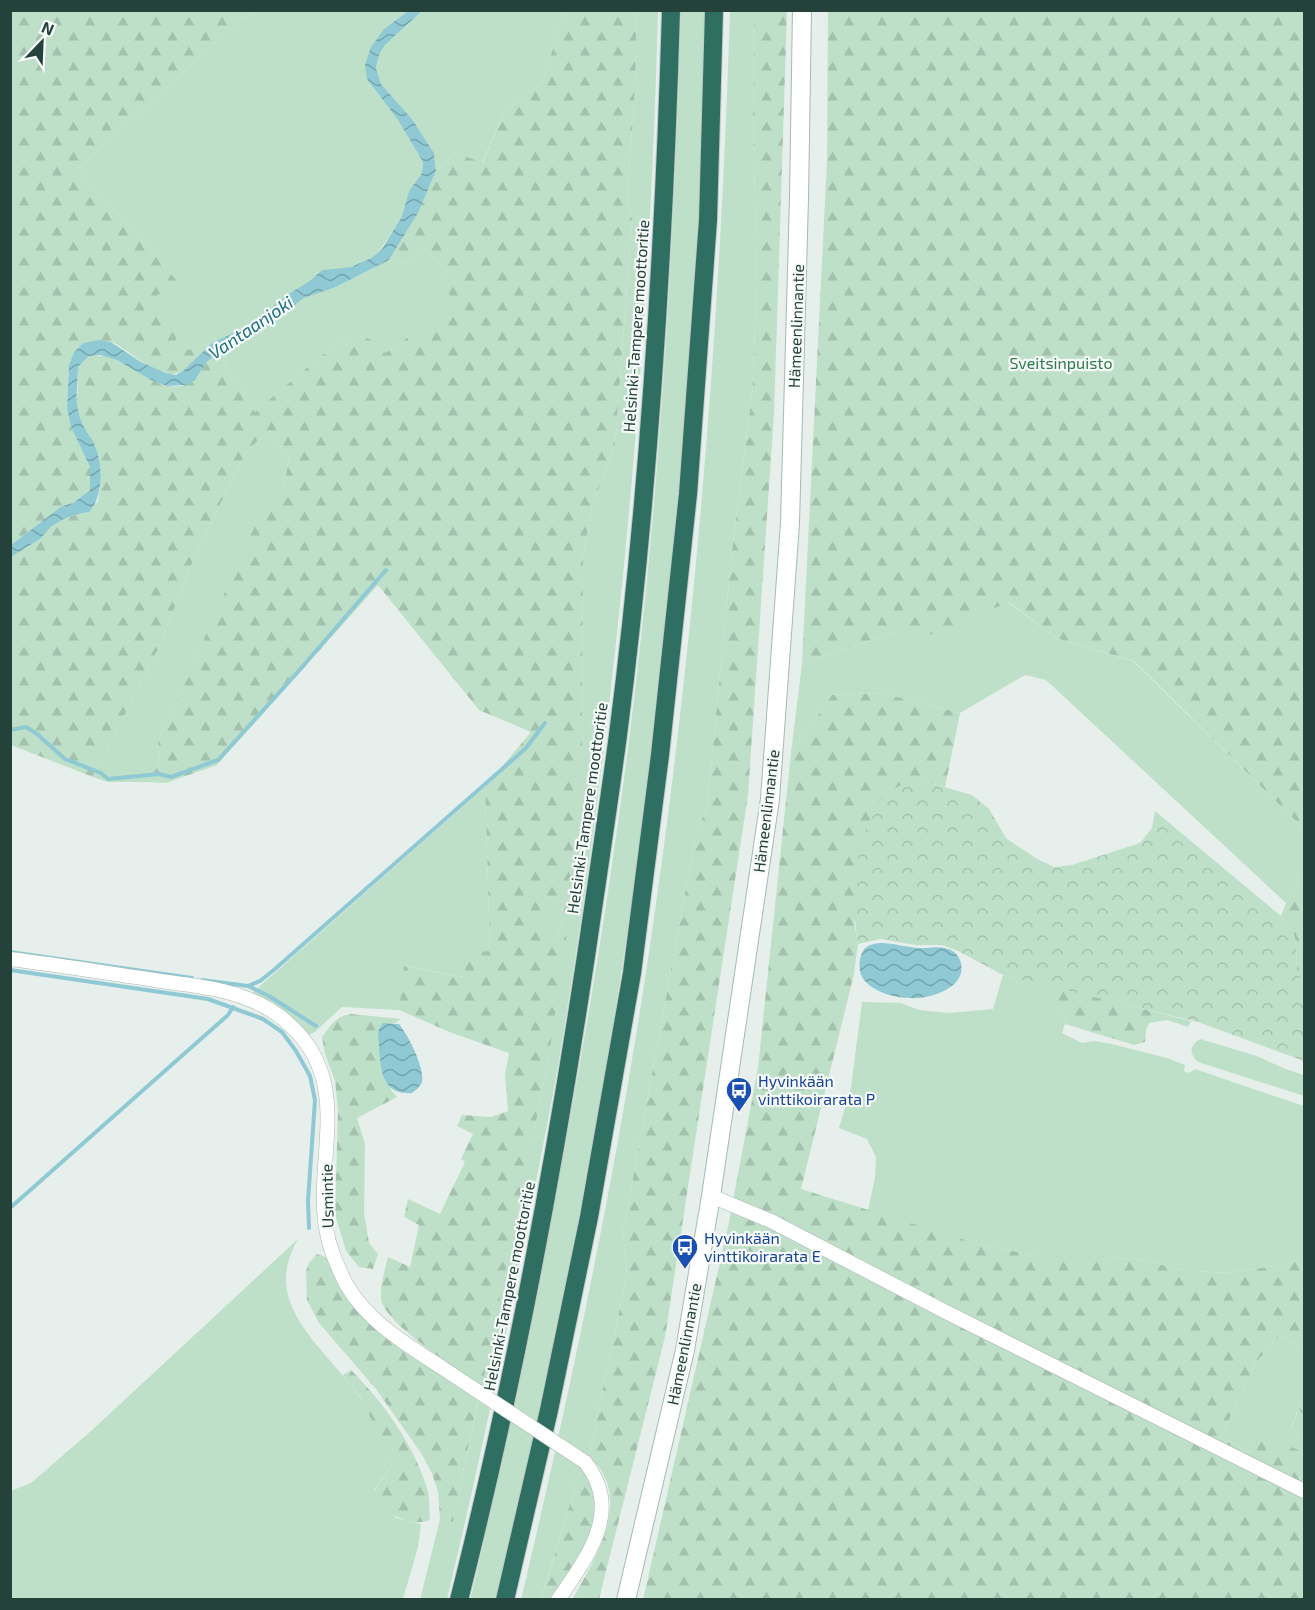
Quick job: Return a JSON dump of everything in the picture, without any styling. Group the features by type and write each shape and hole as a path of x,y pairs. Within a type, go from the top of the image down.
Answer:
{"highway":[{"name":"Helsinki-Tampere moottoritie","path":"459,1599 480,1519 526,1308 546,1202 583,979 618,732 642,508 653,372 666,153 670,10"},
{"path":"505,1599 549,1410 586,1228 632,973 660,754 688,494 708,220 714,10"}],"main road":[{"name":"Hämeenlinnantie","path":"626,1599 685,1350 711,1196 770,799 790,524 800,198 802,10"}],"street":[{"name":"Usmintie","path":"10,958 227,992 263,1005 290,1025 302,1038 318,1064 328,1095 325,1214 327,1233 334,1257 347,1284 364,1309 403,1342 585,1462 592,1472 602,1499 600,1526 588,1556 558,1599"},
{"path":"711,1196 771,1221 890,1284 1305,1491"}],"green space":[{"path":"11,11 258,11 241,19 78,169 178,282 155,297 182,326 168,356 213,342 188,367 178,373 170,374 153,368 112,342 83,343 74,352 69,365 67,409 71,427 90,467 90,490 73,503 62,506 11,545"},
{"path":"258,11 408,11 384,29 367,79 398,120 423,162 422,173 409,191 402,216 381,249 371,258 351,267 322,270 249,326 213,342 168,356 154,297 178,282 78,169 241,19"},
{"path":"422,11 565,11 542,83 504,112 482,164 456,153 436,171 434,153 412,119 381,84 376,68 379,55 385,45"},
{"path":"565,11 637,11 635,89 627,200 632,219 615,446 592,506 583,557 582,751 566,940 548,1062 482,1385 427,1348 398,1324 382,1303 382,1280 388,1257 410,1267 419,1225 404,1217 408,1199 440,1214 465,1162 461,1159 473,1134 457,1126 462,1115 491,1117 508,1111 505,1074 509,1053 452,1033 399,1010 404,966 463,977 469,953 490,951 485,787 531,732 479,710 378,585 217,765 166,783 147,782 160,763 158,741 265,503 284,487 289,457 269,430 246,452 197,551 158,649 93,777 11,745 11,557 40,539 52,526 62,520 89,512 98,501 99,465 94,445 83,430 77,408 78,367 89,356 114,359 154,381 174,387 194,380 206,364 219,353 255,412 317,359 352,334 370,339 374,355 387,352 451,307 446,269 427,251 403,263 389,260 418,213 436,171 456,153 483,163 504,112 542,83","holes":["545,896 564,901 557,944 534,916 544,912"]},
{"path":"637,11 658,11 654,142 647,273 627,534 598,795 557,1072 481,1449 447,1599 420,1600 440,1519 453,1521 548,1062 582,751 583,557 592,506 615,446 632,219 627,200 635,89"},
{"path":"681,11 706,11 702,160 689,386 675,541 659,696 639,850 615,1012 586,1180 515,1516 496,1599 470,1600 556,1195 592,994 622,793 646,590 659,446 676,156"},
{"path":"730,11 754,11 753,114 757,282 752,394 732,551 707,807 695,838 623,1233 627,1274 589,1456 581,1467 541,1599 521,1600 575,1361 607,1200 635,1040 665,841 703,486 720,249"},
{"path":"754,11 787,11 774,413 748,795 665,1337 599,1599 572,1600 597,1554 609,1520 608,1486 601,1470 589,1456 627,1274 623,1233 695,838 707,807 732,551 752,394 757,282 753,114"},
{"name":"Sveitsinpuisto","path":"828,11 1304,11 1304,829 1134,661 1056,638 1009,602 918,640 897,632 802,663 827,161"},
{"path":"427,251 446,269 452,307 387,352 374,356 352,334 317,359 255,412 219,353 254,336 304,298 336,287 389,260 403,263"},
{"path":"269,430 289,457 284,487 265,504 158,741 160,763 147,782 108,782 93,777 158,649 197,551 246,452"},
{"path":"1008,602 1056,638 1133,661 1304,829 1304,874 1286,903 1046,680 1025,675 960,713 882,693 832,695 791,753 802,663 897,632 918,639"},
{"path":"882,693 960,713 945,787 923,781 854,922 858,944 854,974 801,1189 978,1244 1043,1257 1148,1260 1173,1269 1225,1273 1283,1265 1304,1259 1304,1348 1280,1336 1256,1362 1221,1437 1250,1453 1257,1434 1304,1452 1304,1599 643,1600 728,1227 758,1068 791,753 832,695"},
{"path":"923,781 972,795 989,809 1006,838 1037,859 1054,867 1072,865 1140,843 1152,828 1155,811 1281,916 1292,929 1296,942 1297,971 1304,986 1304,1061 1198,1022 1003,975 942,945 916,945 880,939 858,944 854,911 855,876 861,842 867,826 884,795 903,785"},
{"path":"485,787 490,951 464,977 405,966 399,1010 342,1007 309,1035 277,1008 251,994"},
{"path":"1304,874 1304,986 1297,971 1296,942 1292,929 1281,916 1286,903"},
{"path":"545,896 564,901 557,945 533,916 543,912"},
{"path":"1003,975 1060,988 1052,1012 1067,1017 1062,1033 1082,1043 1094,1041 1112,1044 1167,1058 1185,1065 1184,1071 1189,1073 1195,1069 1304,1106 1304,1259 1283,1265 1225,1273 1173,1269 1148,1260 1043,1257 978,1244 868,1211 875,1177 876,1157 867,1139 839,1128 851,1087 862,1002 901,1003 919,1010 949,1013 993,1009"},
{"path":"1060,988 1191,1021 1188,1027 1167,1020 1149,1023 1145,1042 1134,1045 1065,1024 1067,1017 1051,1012"},
{"path":"351,1014 401,1019 395,1023 381,1025 391,1090 397,1097 357,1118 365,1144 364,1213 369,1243 378,1254 373,1269 359,1267 346,1251 335,1214 338,1110 335,1081 325,1054 322,1037 338,1019"},
{"path":"1200,1039 1257,1056 1304,1075 1304,1096 1198,1062 1193,1056 1192,1047"},
{"path":"298,1239 289,1258 286,1274 288,1295 293,1310 313,1340 363,1401 393,1464 374,1490 396,1518 421,1524 418,1547 403,1599 11,1600 11,1491 31,1483 91,1431"},
{"path":"317,1254 328,1258 339,1280 478,1399 453,1522 440,1519 438,1492 432,1473 421,1453 376,1389 319,1323 307,1300 306,1271 309,1263"},
{"path":"1280,1336 1304,1348 1304,1396 1290,1429 1304,1436 1304,1452 1257,1435 1250,1453 1221,1437 1256,1362"},
{"path":"351,1370 396,1424 414,1455 427,1488 430,1520 406,1521 373,1500 374,1491 393,1464 360,1396 343,1375"},
{"path":"1304,1396 1304,1436 1290,1430"},
{"path":"581,1467 591,1487 595,1505 594,1521 582,1552 572,1568 550,1599 541,1600"}],"water":[{"name":"Vantaanjoki","path":"408,11 422,11 385,45 379,55 376,68 381,84 412,119 434,153 436,171 418,213 389,260 336,287 304,298 254,336 219,353 207,362 195,380 186,385 167,386 151,380 117,360 100,355 89,356 78,367 77,400 81,420 94,444 99,460 100,488 94,505 89,512 74,515 52,526 40,539 11,557 11,545 62,506 73,503 90,490 90,467 71,427 67,409 69,365 74,352 83,343 99,340 111,342 141,362 165,373 176,375 213,342 249,326 322,270 351,267 371,258 382,249 402,216 409,191 422,173 423,162 398,120 367,79 365,65 371,47 384,29"},
{"path":"881,943 918,948 940,947 950,950 961,961 959,978 949,988 927,997 905,998 882,993 864,980 860,967 860,957 865,949"},
{"path":"383,1023 399,1024 415,1052 421,1069 422,1082 412,1093 392,1089 383,1075 378,1034"}],"waterway":[{"path":"10,730 26,727 65,759 101,773 108,779 159,774 171,777 218,760 386,570"},
{"path":"248,986 260,981 275,969 526,748 545,723"},
{"path":"10,952 192,978"},
{"path":"10,970 208,999 263,1019 282,1032 310,1076 315,1100 308,1201 309,1228"},
{"path":"202,980 248,986 269,996 316,1026"},
{"path":"10,1208 228,1015 233,1007"}],"place":[{"name":"Hyvinkään vinttikoirarata P","path":"739,1113"},
{"name":"Hyvinkään vinttikoirarata E","path":"685,1270"}]}
